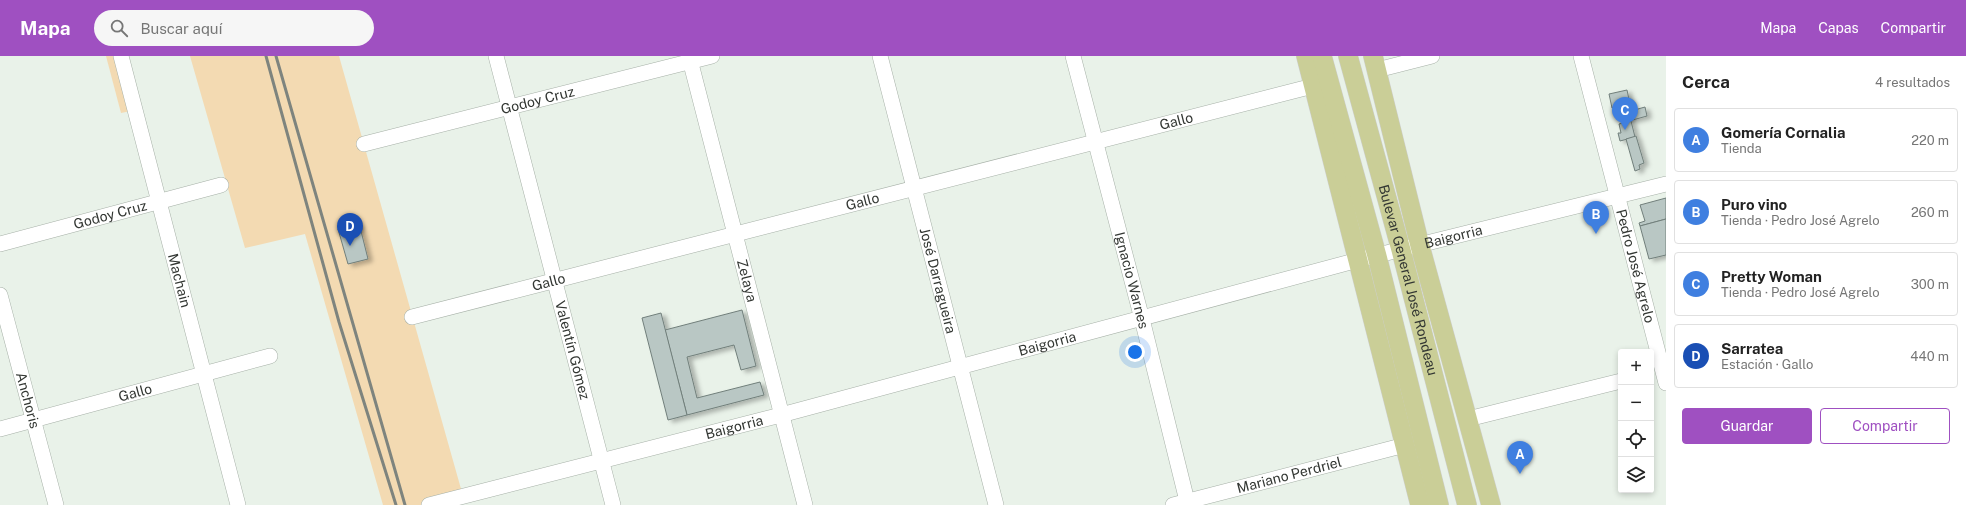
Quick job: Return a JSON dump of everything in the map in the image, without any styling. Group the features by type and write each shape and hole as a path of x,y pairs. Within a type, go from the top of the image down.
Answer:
{"main road":[{"path":"1306,56 1420,505"},
{"name":"Bulevar General José Rondeau","path":"1322,56 1377,256 1439,505"},
{"name":"Bulevar General José Rondeau","path":"1348,56 1401,250 1467,505"},
{"name":"Bulevar General José Rondeau","path":"1375,63 1420,246 1454,367 1490,505"},
{"path":"1454,367 1459,473"}],"street":[{"name":"Machain","path":"121,56 238,505"},
{"name":"Valentín Gómez","path":"496,56 613,505"},
{"name":"Godoy Cruz","path":"364,144 510,108 690,59 712,56"},
{"name":"José Darragueira","path":"880,56 996,505"},
{"name":"Ignacio Warnes","path":"1073,56 1142,319 1182,504"},
{"path":"1375,63 1432,56"},
{"name":"Pedro José Agrelo","path":"1581,56 1618,197 1661,374"},
{"name":"Zelaya","path":"690,59 804,505"},
{"name":"Gallo","path":"412,317 1313,86"},
{"name":"Baigorria","path":"429,505 961,368 1358,260 1420,246 1666,184"},
{"name":"Godoy Cruz","path":"0,244 221,185"},
{"name":"Anchoris","path":"0,296 56,505"},
{"name":"Gallo","path":"0,429 270,356"},
{"path":"1468,419 1618,382"},
{"name":"Mariano Perdriel","path":"1182,504 1405,446"}],"shaded area":[{"path":"106,56 117,56 131,111 121,113"},
{"path":"190,56 339,56 463,496 429,505 383,505 305,234 245,248"}],"building":[{"path":"1627,90 1630,104 1612,108 1609,94"},
{"path":"1645,107 1647,116 1622,123 1620,114"},
{"path":"1631,121 1635,137 1620,141 1618,133 1621,133 1619,124"},
{"path":"1636,136 1644,163 1639,165 1640,169 1635,171 1626,139"},
{"path":"1666,198 1666,219 1640,226 1639,223 1645,221 1640,205"},
{"path":"1666,219 1666,255 1649,259 1640,226"},
{"path":"359,223 368,259 348,264 338,229"},
{"path":"742,310 756,366 741,370 734,345 687,357 697,398 760,382 764,395 687,415 665,330"},
{"path":"661,313 687,415 668,420 642,318"}],"railway":[{"path":"266,56 339,322 396,505"},
{"path":"276,56 405,505"}],"place":[{"name":"Pretty Woman","path":"1625,130"},
{"name":"Puro vino","path":"1596,234"},
{"name":"Sarratea","path":"350,246"},
{"name":"Gomería Cornalia","path":"1520,474"}]}
